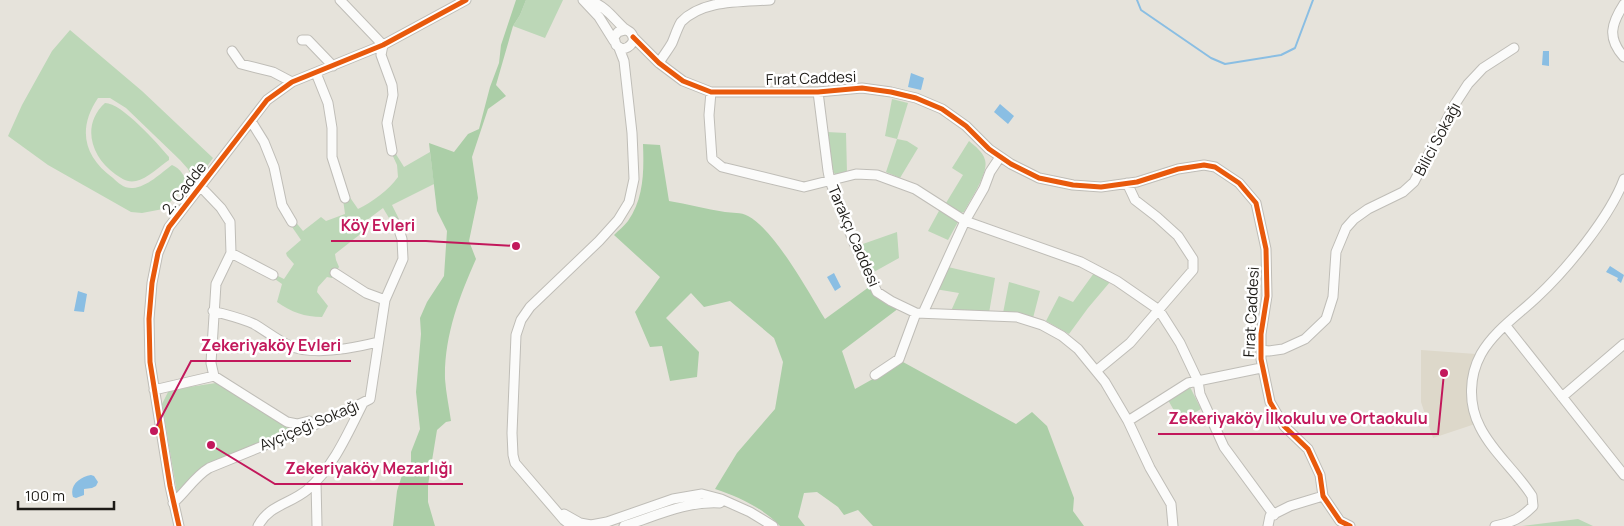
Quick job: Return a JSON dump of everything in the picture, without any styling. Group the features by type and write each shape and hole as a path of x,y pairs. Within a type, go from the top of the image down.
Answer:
{"street":[{"path":"340,0 383,45 381,55 392,85 393,95 388,123 392,152"},
{"name":"2. Cadde","path":"179,526 173,503 154,390 149,340 152,283 158,253 169,227 267,100 292,82 383,45 466,0"},
{"path":"584,0 594,2 611,14 625,30 630,32 631,44 624,61"},
{"path":"572,526 564,520 515,463 513,455 512,395 516,335 521,320 530,307 618,220 629,202 634,179 632,133 624,61 598,17 584,0"},
{"path":"659,63 672,44 680,24 689,12 708,0 770,0"},
{"path":"1624,4 1615,20 1612,36 1618,50 1624,57"},
{"path":"616,45 616,34 620,30 625,30"},
{"path":"302,40 308,40 333,66"},
{"path":"616,45 626,49 631,44"},
{"name":"Fırat Caddesi","path":"631,44 642,48 683,81 711,92 818,92 862,88 916,98 942,109 966,126 989,150 1039,178 1073,185 1101,187 1137,182 1178,169 1204,165 1216,167 1238,183 1256,203 1266,249 1267,296 1261,334 1261,350 1262,368 1270,402 1284,426 1308,449 1320,475 1323,496 1340,520 1350,526"},
{"name":"Bilici Sokağı","path":"1261,350 1283,349 1305,339 1326,319 1333,297 1336,252 1346,228 1368,209 1403,192 1414,182 1455,104 1468,84 1483,68 1514,48"},
{"path":"232,51 241,64 272,72 292,82"},
{"path":"316,73 328,103 332,128 332,157 345,198"},
{"path":"711,92 709,115 712,159 722,166 804,186 856,174 886,177 916,189 965,221 1081,262 1117,281 1159,310 1180,343 1198,381 1200,394 1224,447 1274,515"},
{"name":"Tarakçı Caddesi","path":"818,92 830,181 854,243 877,292 892,301 920,313 1017,316 1042,325 1078,348 1105,382 1128,421 1150,468 1170,504 1173,526"},
{"path":"251,121 264,142 274,166 282,205 292,222"},
{"path":"875,375 899,359 965,221 984,188 990,172 1000,157"},
{"path":"1495,526 1513,522 1533,506 1532,496 1480,426 1474,407 1471,382 1476,366 1492,339 1538,296 1571,261 1604,216 1624,179"},
{"path":"1096,371 1130,343 1192,270 1193,259 1178,236 1135,200 1127,183"},
{"path":"200,186 222,208 230,222 231,253 216,284 213,311 211,363 214,376 292,424 321,418 364,403"},
{"name":"Ayçiçeği Sokağı","path":"173,503 182,496 195,478 209,468 364,403 370,398 384,300 404,260 402,239 394,222"},
{"path":"231,253 273,276"},
{"path":"335,273 366,293 384,300"},
{"path":"213,311 252,324 290,346 303,349 357,348 378,342"},
{"path":"1506,326 1624,475"},
{"path":"1562,397 1624,344"},
{"path":"1128,421 1188,382 1262,368"},
{"path":"154,390 214,376"},
{"path":"258,526 267,513 306,492 316,482 342,445 364,403"},
{"path":"316,482 317,526"},
{"path":"557,510 580,522 591,525 608,522 673,499 702,494 721,499 750,512 773,526"},
{"path":"1268,526 1270,516 1290,506 1323,496"},
{"path":"624,526 679,506 703,502 731,504"}],"shaded area":[{"path":"1421,350 1476,354 1470,370 1467,388 1468,405 1475,424 1433,438 1421,402"}],"green space":[{"path":"516,0 526,0 513,26 496,85 506,96 488,109 472,157 478,198 469,241 476,259 458,303 447,348 445,379 451,421 446,422 437,430 428,485 428,502 435,526 393,526 397,491 403,472 411,464 411,452 420,429 416,392 421,334 420,318 427,302 444,276 447,231 437,211 429,143 454,152 468,134 479,129 490,87 499,63 501,45"},
{"path":"526,0 563,0 545,38 513,26"},
{"path":"70,30 142,91 213,158 195,183 188,169 180,160 126,108 110,98 98,98 91,109 86,131 90,152 103,170 119,184 130,188 149,182 172,165 178,168 184,176 187,185 163,209 142,213 131,212 48,165 8,136 22,105 52,51"},
{"path":"892,99 908,103 897,139 885,136"},
{"path":"105,103 121,110 139,125 169,157 169,160 145,178 133,181 127,181 107,167 95,150 91,131 93,121"},
{"path":"827,132 846,133 847,173 835,174 832,171"},
{"path":"897,139 907,141 918,148 900,178 886,172"},
{"path":"969,141 982,154 985,165 982,179 964,212 960,213 946,203 963,175 952,168"},
{"path":"643,144 660,145 669,201 742,214 758,223 780,247 825,319 869,287 881,299 899,308 842,351 855,389 903,362 1016,424 1032,412 1047,426 1074,498 1073,511 1084,526 873,526 858,510 844,515 838,507 817,492 804,493 798,517 805,526 780,526 750,504 715,489 737,453 775,409 783,362 774,338 730,301 704,307 691,293 666,318 699,352 697,377 670,381 662,346 650,347 635,312 660,277 614,235 628,221 640,194 643,174"},
{"path":"394,151 404,167 430,152 434,184 392,205 399,219 392,223 383,208 363,223 363,232 335,254 339,267 332,278 327,277 318,287 317,292 328,306 322,317 298,313 277,302 282,284 272,277 274,274 284,279 294,264 286,253 301,240 290,224 294,220 303,231 321,217 326,221 345,214 343,199 349,196 358,209 374,199 385,191 398,177 397,165 391,152"},
{"path":"940,209 958,222 948,240 928,231"},
{"path":"897,232 899,258 872,273 860,245"},
{"path":"948,267 995,278 989,313 951,311 959,293 935,289"},
{"path":"1094,273 1110,282 1069,334 1046,321 1059,296 1073,302"},
{"path":"1009,282 1040,291 1033,318 1003,313"},
{"path":"216,383 293,430 201,468 180,495 177,493 162,404 168,392"},
{"path":"1190,387 1201,409 1180,421 1168,400"},
{"path":"1578,519 1593,526 1522,526"}],"water":[{"path":"1543,51 1549,51 1549,66 1542,65"},
{"path":"911,73 924,78 921,90 908,87"},
{"path":"1000,104 1014,116 1008,124 994,112"},
{"path":"1610,266 1624,275 1621,283 1617,280 1618,278 1606,272"},
{"path":"834,273 841,287 835,291 827,277"},
{"path":"78,291 87,294 84,312 74,311"},
{"path":"91,475 98,482 96,486 84,489 84,495 76,498 73,497 72,493 76,482"}],"waterway":[{"path":"1137,0 1141,10 1211,58 1225,64 1281,55 1295,48 1313,0"}],"cycle path":[{"path":"179,526 170,486 150,362 149,319 152,283 158,253 169,227 267,100 292,82 383,45 466,0"},
{"path":"633,37 659,63 683,81 711,92 818,92 862,88 916,98 942,109 966,126 989,149 1011,164 1039,178 1073,185 1101,187 1137,182 1178,169 1204,165 1215,167 1239,183 1256,203 1266,249 1267,296 1261,334 1261,359 1270,402 1284,426 1308,449 1320,475 1323,496 1340,521 1350,526"}],"place":[{"name":"Köy Evleri","path":"516,246"},
{"name":"Zekeriyaköy İlkokulu ve Ortaokulu","path":"1444,373"},
{"name":"Zekeriyaköy Evleri","path":"154,431"},
{"name":"Zekeriyaköy Mezarlığı","path":"211,445"}]}
